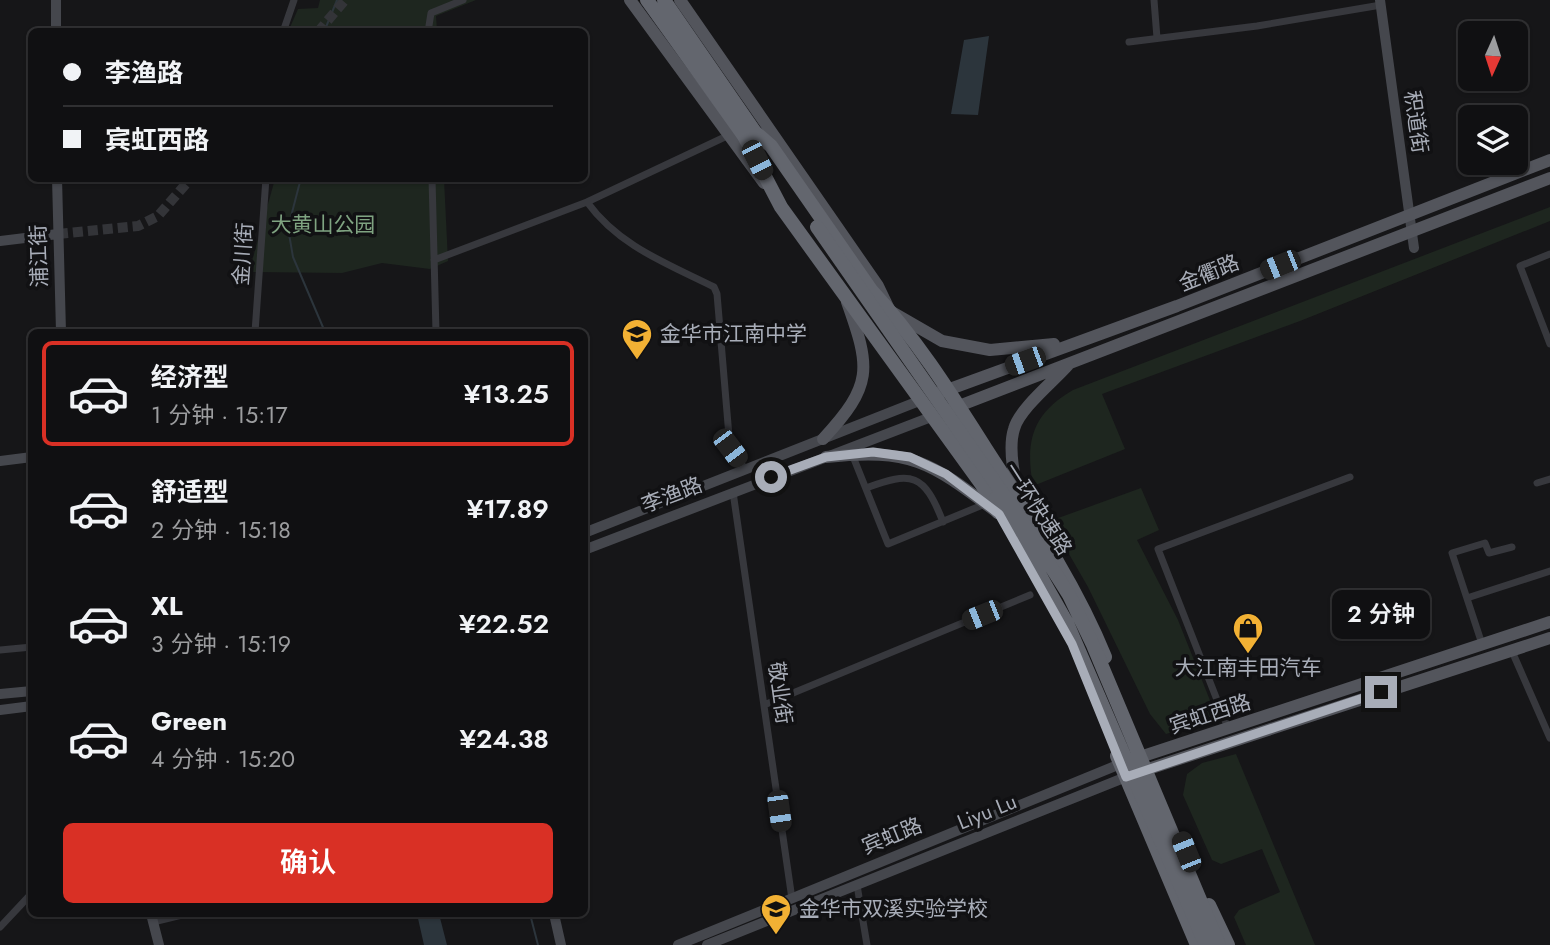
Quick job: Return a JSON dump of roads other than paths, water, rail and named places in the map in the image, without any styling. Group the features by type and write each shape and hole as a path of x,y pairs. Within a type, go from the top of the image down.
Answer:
{"highway":[{"path":"647,0 750,134 771,146 871,290 890,311 948,390 1028,514 1089,617 1228,945"},
{"path":"664,0 750,134 781,207 844,292 999,514 1072,644 1197,945"},
{"name":"一环快速路","path":"750,134 999,502 1060,611 1096,685 1206,945"},
{"name":"一环快速路","path":"813,229 1024,524 1069,595 1093,645 1219,945"}],"main road":[{"path":"56,0 56,28"},
{"path":"630,0 781,207"},
{"path":"680,0 870,274 890,311 942,341 967,347 990,350 1076,342"},
{"name":"积道街","path":"1380,2 1414,248"},
{"name":"金衢路","path":"919,401 1550,160"},
{"name":"金衢路","path":"931,417 1550,178"},
{"name":"浦江街","path":"57,182 61,329"},
{"path":"0,241 58,234"},
{"path":"823,439 850,410 860,390 864,370 863,348 844,292"},
{"path":"1028,514 1019,494 1014,428 1037,397 1071,363"},
{"name":"李渔路","path":"588,531 919,401"},
{"path":"826,457 851,451 931,417"},
{"path":"851,451 910,457 946,474 999,514"},
{"name":"李渔路","path":"588,548 826,457"},
{"path":"0,461 28,458"},
{"name":"宾虹西路","path":"1149,761 1228,728 1550,622"},
{"name":"宾虹西路","path":"1123,770 1550,638"},
{"path":"0,694 28,691"},
{"path":"0,709 28,706"},
{"name":"Liyu Lu","path":"707,945 857,885 1123,770"},
{"name":"宾虹路","path":"678,945 1123,770"},
{"path":"555,917 561,945"},
{"path":"152,918 159,945"}],"street":[{"path":"284,28 295,0"},
{"path":"429,28 431,13 463,0"},
{"path":"1154,0 1157,38"},
{"path":"1129,42 1257,26 1380,2"},
{"path":"434,260 587,202 727,136"},
{"name":"金川街","path":"255,329 266,182"},
{"path":"432,182 436,329"},
{"path":"587,202 605,227 633,246 714,287 718,294 730,448 747,470"},
{"path":"1549,340 1520,266 1550,254"},
{"path":"851,451 888,544 986,504"},
{"path":"866,488 897,477 910,477 933,497 943,522"},
{"path":"1228,728 1158,549 1350,477"},
{"path":"1537,483 1550,479"},
{"name":"敬业街","path":"733,492 792,899"},
{"path":"1482,644 1452,553 1485,543 1489,553 1512,547"},
{"path":"1467,598 1550,571"},
{"path":"764,705 1030,595"},
{"path":"1505,636 1550,738"},
{"path":"0,650 28,647"},
{"path":"857,885 867,945"},
{"path":"0,927 28,897"}],"waterway":[{"path":"326,28 337,0"},
{"path":"300,182 288,228 293,257 324,329"},
{"path":"531,917 538,945"}],"tunnel":[{"path":"321,28 345,0"},
{"path":"58,234 138,226 158,216 188,182"}],"place":[{"name":"金华市江南中学","path":"637,361"},
{"name":"大江南丰田汽车","path":"1248,655"},
{"name":"金华市双溪实验学校","path":"776,936"}],"park label":[{"name":"大黄山公园","path":"323,225"}]}
